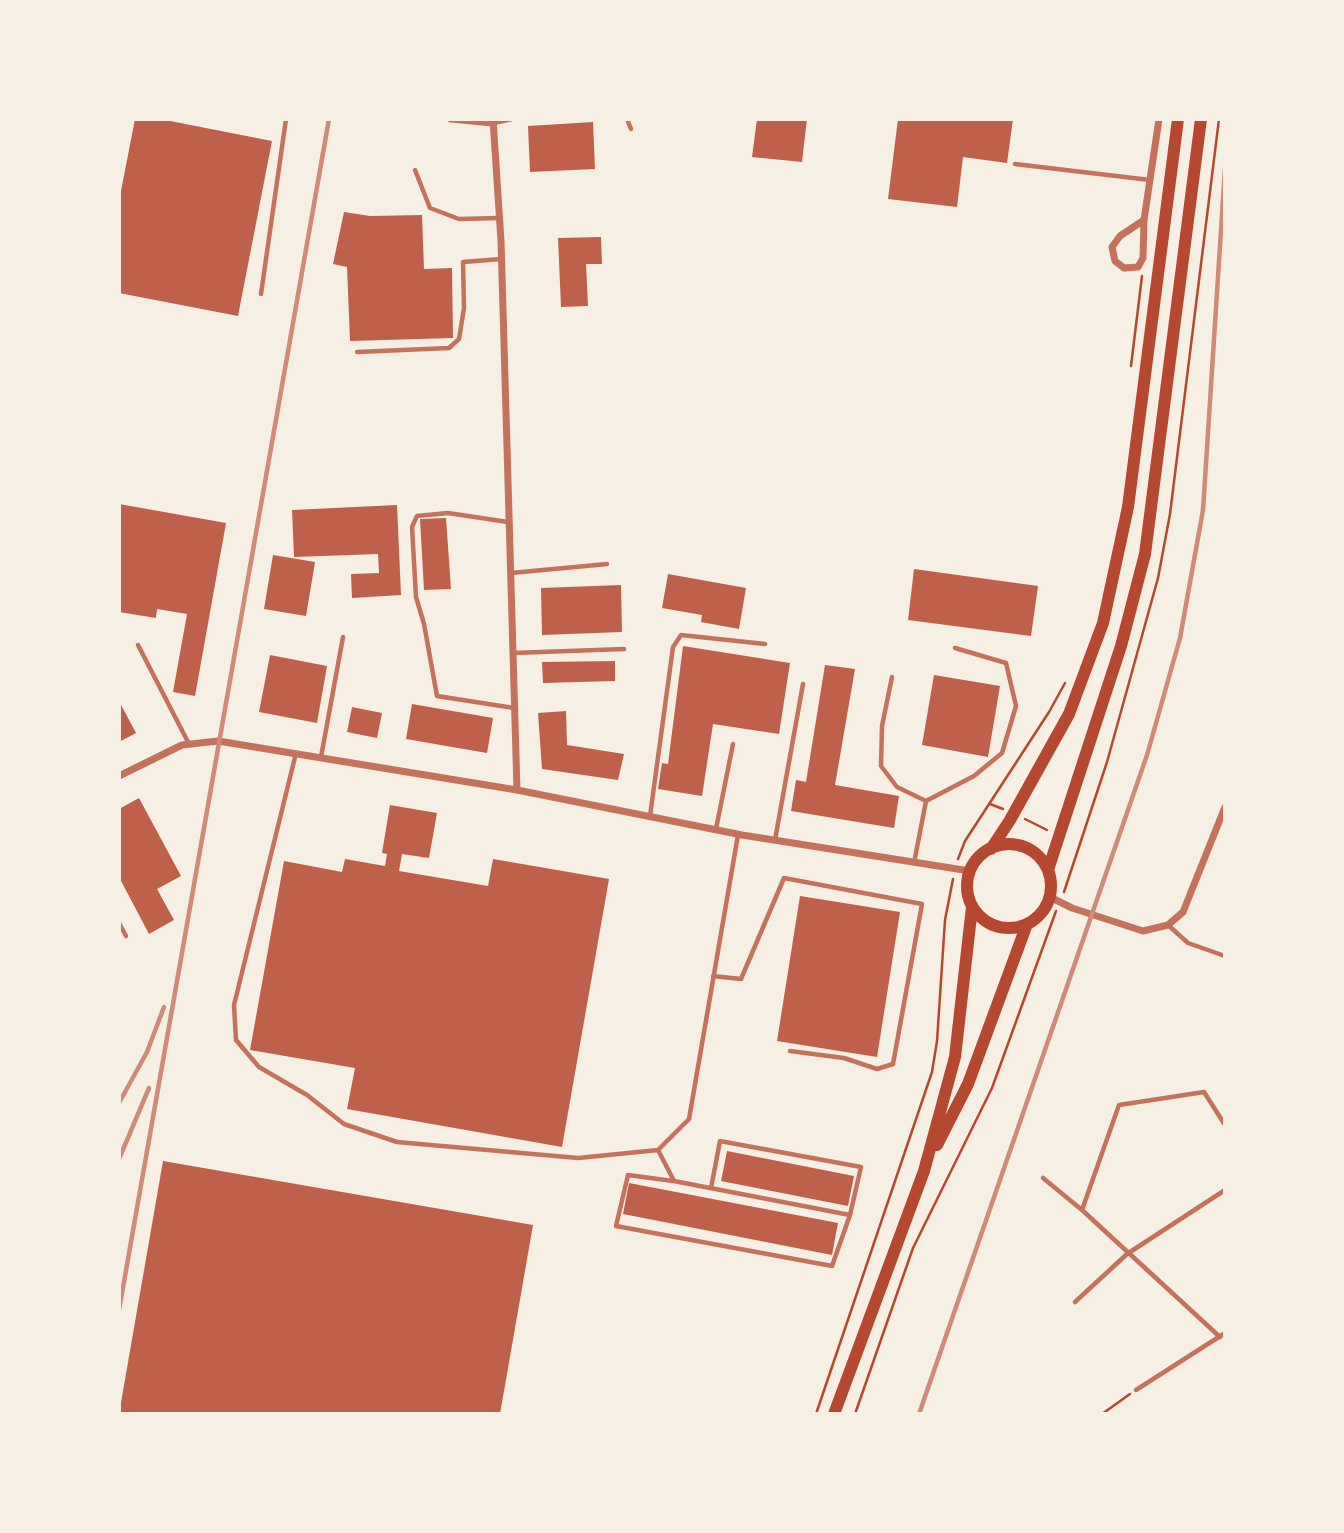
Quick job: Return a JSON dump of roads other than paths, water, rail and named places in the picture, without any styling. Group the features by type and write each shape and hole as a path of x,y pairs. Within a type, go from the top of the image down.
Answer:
{"main road":[{"path":"991,849 1014,814 1069,715 1103,623 1118,566 1137,448 1178,119"},
{"path":"1048,870 1057,834 1121,646 1145,555 1201,119"},
{"path":"834,1414 924,1171 955,1057 972,906 967,888 970,871 977,859 991,849 1005,844 1021,845 1039,857 1048,870 1055,899 1027,924 1014,928 997,926 983,919 972,906"},
{"path":"924,1171 968,1084 1027,924"}],"street":[{"path":"451,119 493,121 502,259 517,790"},
{"path":"1144,219 1120,236 1112,247 1115,261 1124,268 1138,267 1143,258 1144,219 1159,119"},
{"path":"119,776 154,757 189,744 218,741 517,790 738,835 970,871"},
{"path":"1055,899 1143,931 1168,925 1183,912 1225,807"}],"lane":[{"path":"261,294 284,119"},
{"path":"493,121 512,119"},
{"path":"627,119 631,129"},
{"path":"1015,164 1150,180"},
{"path":"415,170 430,208 459,219 500,218"},
{"path":"357,352 449,348 459,340 464,308 463,262 502,259"},
{"path":"508,522 448,513 416,516 412,527 416,597 437,696 514,708"},
{"path":"510,573 607,564"},
{"path":"650,817 673,647 681,635 765,644"},
{"path":"321,757 343,637"},
{"path":"138,645 189,744"},
{"path":"926,801 974,776 1002,753 1016,706 1006,663 955,648"},
{"path":"512,653 624,649"},
{"path":"892,677 882,726 881,766 897,787 926,801"},
{"path":"775,841 803,684"},
{"path":"716,830 733,744"},
{"path":"296,753 234,1005 236,1040 259,1067 307,1095 344,1124 397,1142 578,1158 658,1150 689,1119 738,835"},
{"path":"914,864 926,801"},
{"path":"713,976 741,979 784,878 922,904 892,1064 877,1069 844,1058 790,1051"},
{"path":"119,923 126,936"},
{"path":"1168,925 1188,943 1225,956"},
{"path":"1082,1210 1119,1105 1204,1092 1225,1125"},
{"path":"711,1188 720,1141 860,1167 850,1215 832,1266 616,1226 628,1175 674,1181 850,1215"},
{"path":"658,1150 674,1181"},
{"path":"1043,1178 1222,1335 1136,1390"},
{"path":"1075,1302 1127,1254 1225,1190"}],"railway":[{"path":"119,1310 329,119"},
{"path":"919,1414 1147,755 1180,638 1203,510 1225,168"},
{"path":"119,1103 147,1052 164,1007"},
{"path":"119,1159 149,1088"}]}
